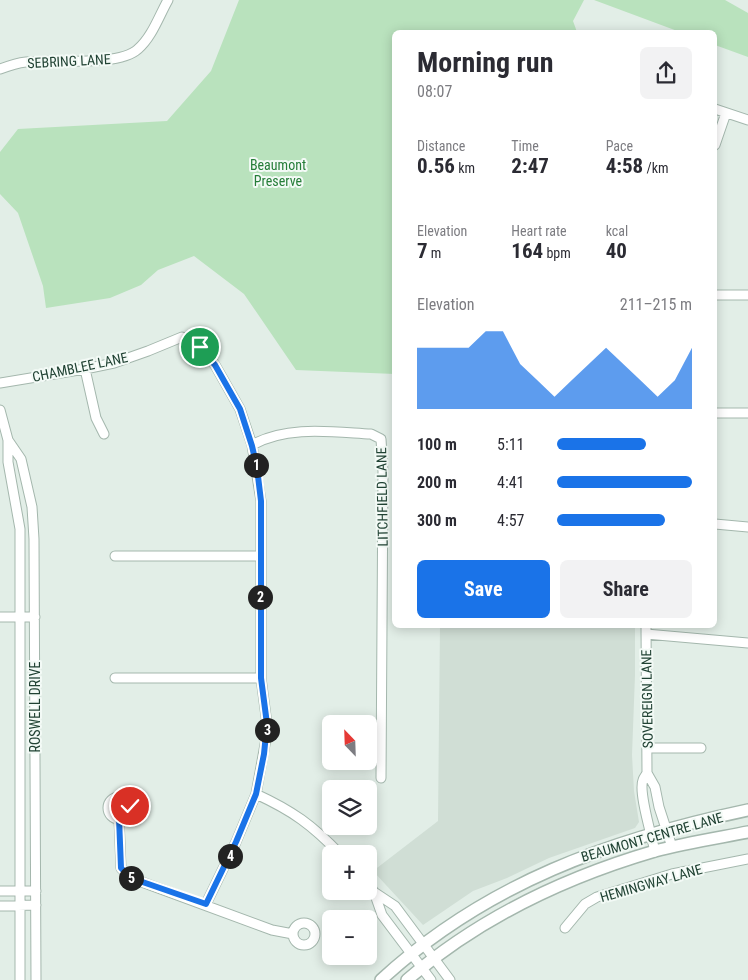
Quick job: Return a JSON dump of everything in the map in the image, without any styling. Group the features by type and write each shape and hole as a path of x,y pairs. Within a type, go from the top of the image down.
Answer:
{"street":[{"name":"SEBRING LANE","path":"0,69 26,62 102,60 126,56 138,50 146,40 168,0"},
{"path":"717,110 748,120"},
{"path":"717,139 726,113"},
{"path":"717,295 748,295"},
{"name":"CHAMBLEE LANE","path":"0,383 85,370 114,363 148,352 182,337 200,347 215,365 240,409 252,446 261,501 261,678 267,724 266,739 256,794 236,842 206,904"},
{"path":"85,370 96,418 104,434"},
{"name":"ROSWELL DRIVE","path":"0,410 8,440 8,462 20,529 20,980"},
{"path":"717,413 748,413"},
{"name":"LITCHFIELD LANE","path":"252,446 270,436 299,432 371,434 380,439 383,471 381,778"},
{"name":"ROSWELL DRIVE","path":"8,440 21,460 32,507 34,539 36,980"},
{"path":"717,524 748,527"},
{"path":"115,556 260,556"},
{"path":"0,617 35,617"},
{"path":"646,630 748,643"},
{"name":"SOVEREIGN LANE","path":"646,630 647,773 655,787 659,807 672,847"},
{"path":"115,678 261,678"},
{"path":"648,748 701,748"},
{"name":"SOVEREIGN LANE","path":"647,773 642,780 643,798 655,852"},
{"path":"256,794 284,807 302,819 320,832 332,845"},
{"name":"BEAUMONT CENTRE LANE","path":"381,980 424,944 474,909 531,878 587,854 667,829 748,810"},
{"path":"119,818 121,868 131,878 206,904 272,930 293,934"},
{"name":"BEAUMONT CENTRE LANE","path":"407,980 434,958 491,921 538,896 578,878 672,847 748,832"},
{"name":"HEMINGWAY LANE","path":"565,928 585,904 597,897 672,874 748,859"},
{"path":"0,891 36,891"},
{"path":"377,892 395,906 450,980"},
{"path":"376,900 382,915 431,980"},
{"path":"0,906 36,905"}],"shaded area":[{"path":"440,628 635,628 632,755 634,791 639,822 635,828 549,858 507,878 473,891 423,925 377,875 377,868 438,821"}],"green space":[{"name":"Beaumont Preserve","path":"239,0 584,0 573,21 576,30 392,30 392,374 296,370 244,294 194,256 158,270 141,285 110,298 46,308 43,286 18,213 0,194 0,152 18,129 167,121 211,71"},
{"path":"594,0 725,0 748,13 748,57 717,46 717,30 675,30"}],"route":[{"path":"130,806 126,816 119,818 120,862 124,872 131,878 206,904 236,842 256,794 264,754 267,724 261,678 260,487 252,446 240,409 224,378 200,347"}]}
